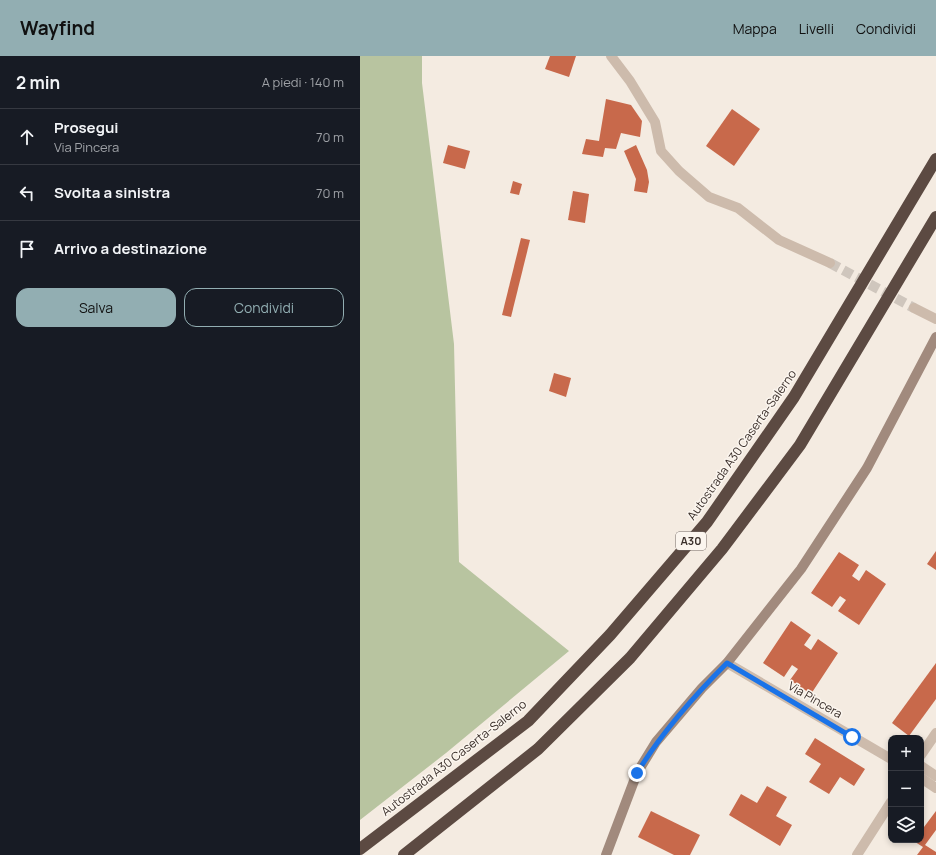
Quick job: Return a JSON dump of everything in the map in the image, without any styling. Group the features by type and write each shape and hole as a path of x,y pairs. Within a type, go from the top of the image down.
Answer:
{"highway":[{"name":"Autostrada A30 Caserta-Salerno","path":"360,850 528,721 610,635 707,522 794,397 936,159"},
{"name":"A30","path":"404,855 538,749 630,658 722,548 800,444 936,218"}],"main road":[{"path":"606,855 637,773 656,742 702,688 727,663 801,569 867,468 936,337"}],"street":[{"path":"611,56 630,81 655,122 661,151 679,171 709,196 738,208 779,240 830,263"},
{"path":"914,308 936,319"},
{"name":"Via Pincera","path":"727,663 888,757"},
{"path":"924,751 936,733"},
{"path":"924,768 936,776"},
{"path":"924,780 936,788"},
{"path":"857,855 888,807"}],"green space":[{"path":"360,56 422,56 422,83 454,344 459,562 569,651 446,753 360,820"}],"building":[{"path":"550,56 576,56 569,77 545,69"},
{"path":"606,99 631,105 642,121 640,137 621,133 616,149 605,148 603,157 582,154 586,139 599,141"},
{"path":"732,109 760,129 734,166 706,146"},
{"path":"448,145 470,151 465,169 443,163"},
{"path":"636,145 647,170 649,182 647,193 634,191 636,179 624,151"},
{"path":"513,181 522,184 519,195 510,193"},
{"path":"573,191 589,194 585,223 568,220"},
{"path":"521,238 530,240 511,317 502,315"},
{"path":"554,373 571,378 566,397 549,391"},
{"path":"936,551 936,570 927,564"},
{"path":"839,552 859,565 852,576 859,581 866,570 886,584 859,625 838,611 846,600 840,596 832,607 811,593"},
{"path":"791,621 811,635 804,645 811,650 818,639 838,653 811,694 790,680 798,669 792,665 784,677 763,663"},
{"path":"936,663 936,699 910,735 892,723"},
{"path":"815,738 865,769 854,786 840,777 829,794 809,782 821,764 805,754"},
{"path":"767,786 787,797 776,816 792,825 780,846 729,815 741,794 757,803"},
{"path":"651,811 700,835 690,855 674,855 638,837"},
{"path":"936,811 936,830 925,845 936,852 936,855 917,855 923,847 917,843 924,843 924,827"}],"tunnel":[{"path":"830,263 914,308"}],"route":[{"path":"637,773 656,742 702,688 727,663 852,737"}]}
